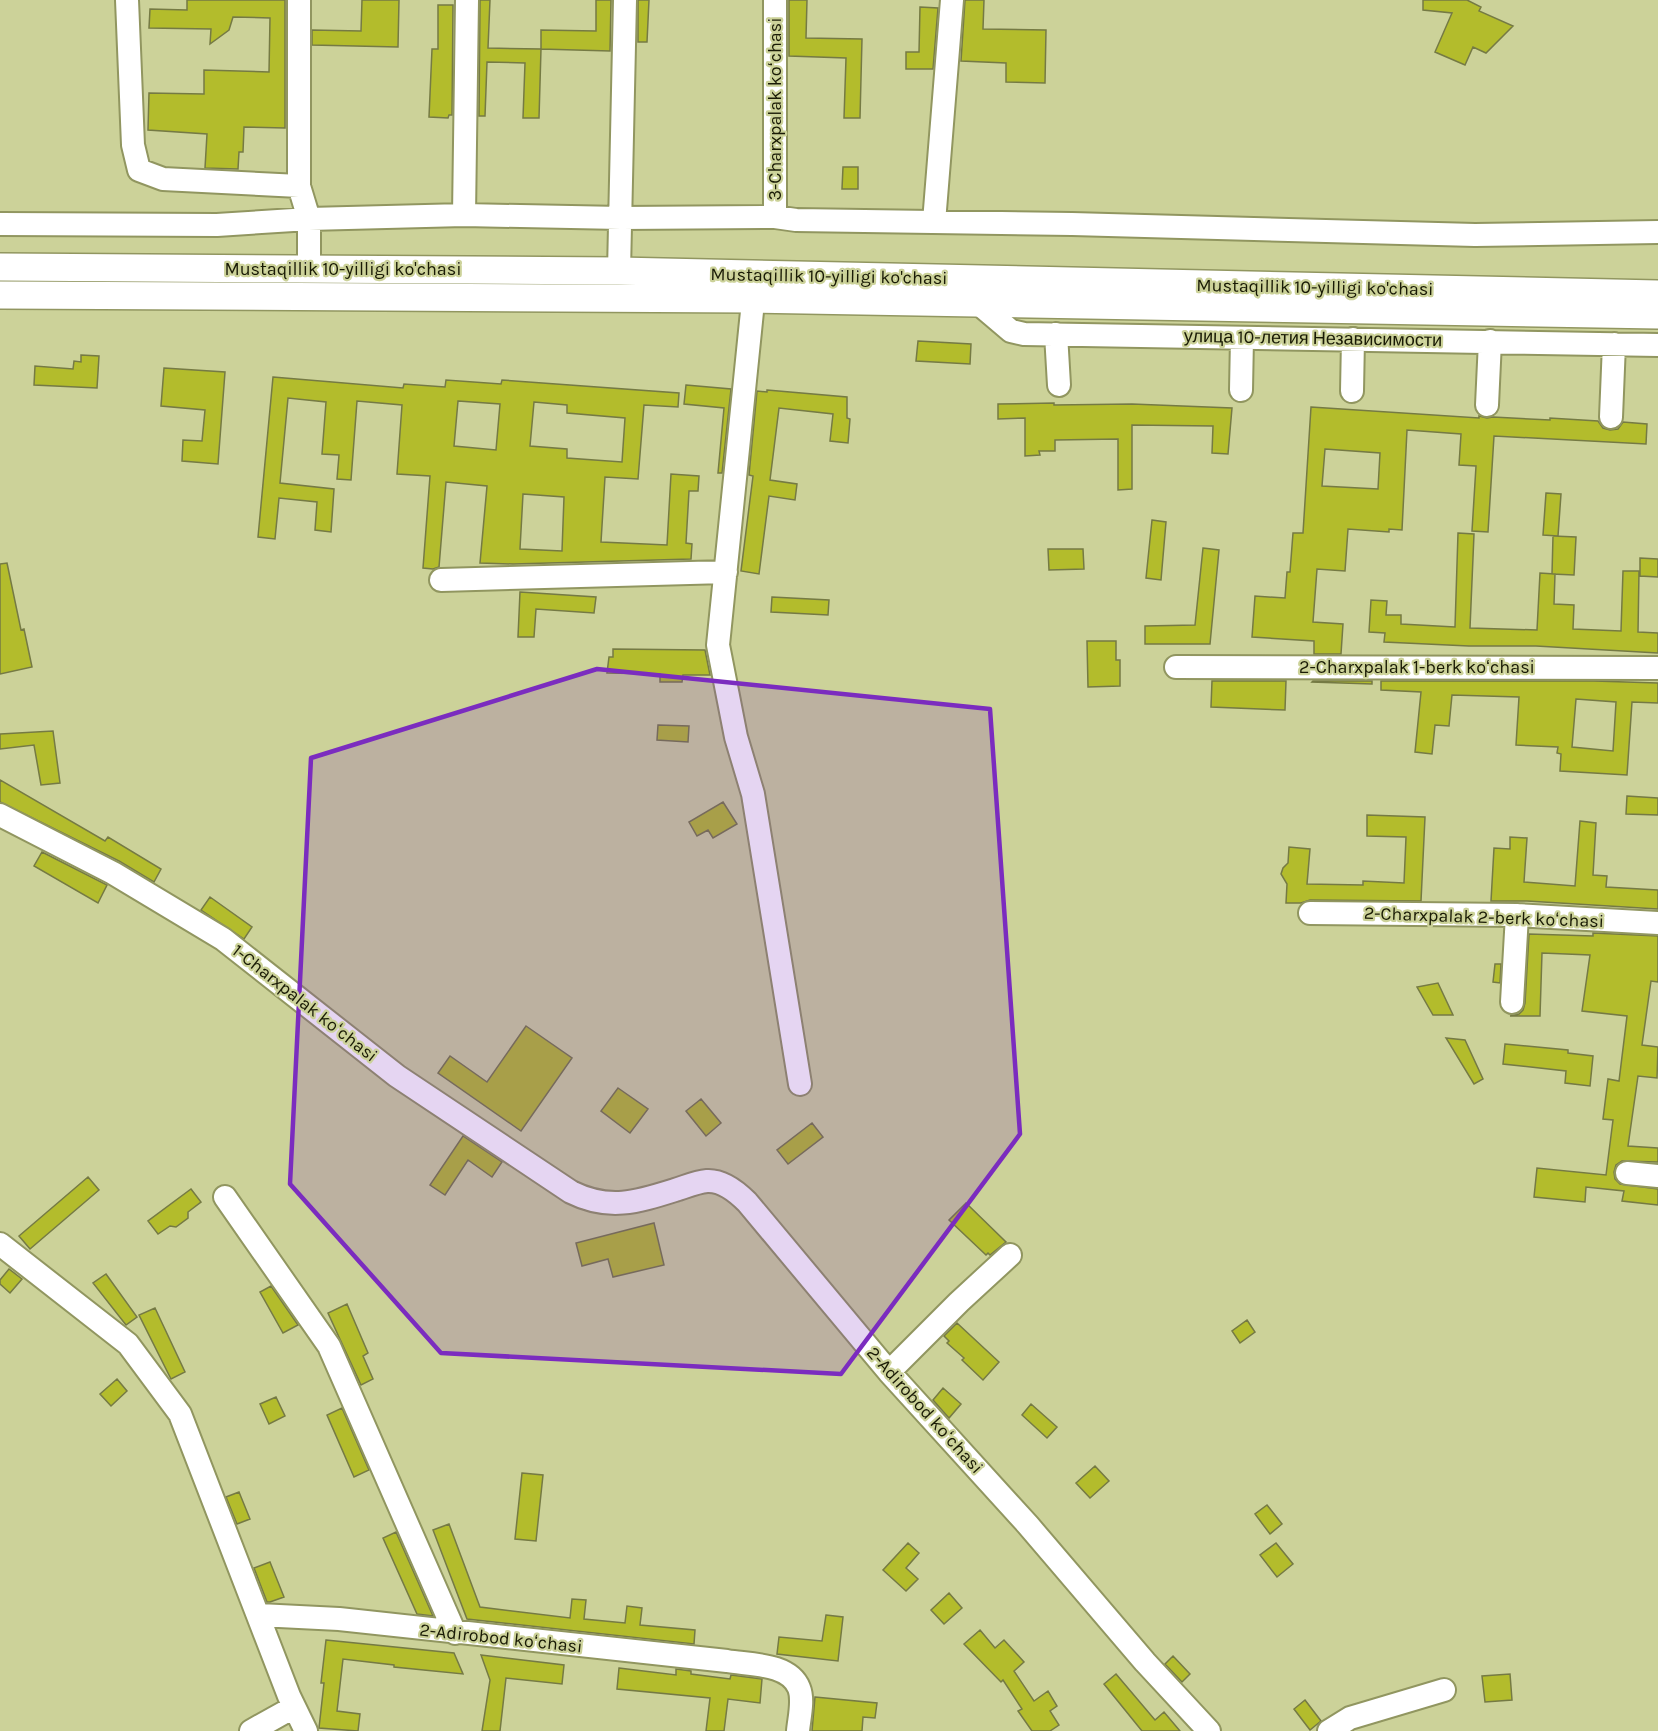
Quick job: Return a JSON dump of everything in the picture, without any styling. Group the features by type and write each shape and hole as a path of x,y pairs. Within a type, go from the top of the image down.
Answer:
{"main road":[{"name":"Mustaqillik 10-yilligi ko'chasi","path":"0,267 619,271 755,287 978,303 1658,315"},
{"name":"Mustaqillik 10-yilligi ko'chasi","path":"0,296 755,287 1658,294"}],"street":[{"path":"127,0 133,145 139,170 163,179 299,186"},
{"path":"299,0 299,186 309,219 309,269"},
{"path":"464,215 467,0"},
{"path":"619,271 625,0"},
{"name":"3-Charxpalak koʻchasi","path":"775,0 775,217"},
{"path":"934,222 952,0"},
{"path":"0,224 217,225 309,219 464,215 621,218 775,217 796,220 1475,235 1658,231"},
{"path":"755,287 718,645 736,737 753,795 800,1084"},
{"name":"улица 10-летия Независимости","path":"978,303 1011,331 1024,334 1658,345"},
{"path":"1056,334 1059,385"},
{"path":"1241,390 1242,338"},
{"path":"1352,391 1353,339"},
{"path":"1486,405 1490,341"},
{"path":"1611,417 1614,344"},
{"path":"441,580 726,572"},
{"name":"2-Charxpalak 1-berk koʻchasi","path":"1176,667 1658,668"},
{"name":"1-Charxpalak koʻchasi","path":"0,815 113,873 223,939 397,1076 571,1192 587,1200 601,1203"},
{"name":"2-Charxpalak 2-berk koʻchasi","path":"1310,913 1517,915 1658,923"},
{"path":"1512,1002 1517,915"},
{"path":"1627,1173 1658,1176"},
{"name":"2-Adirobod koʻchasi","path":"601,1203 625,1203 646,1199 709,1181 735,1190 889,1372 1028,1525 1145,1662 1209,1731"},
{"path":"225,1197 329,1346 455,1633"},
{"path":"0,1244 128,1344 180,1414 294,1707 306,1731"},
{"path":"889,1372 1010,1255"},
{"name":"2-Adirobod koʻchasi","path":"258,1615 339,1619 727,1661 780,1670 790,1675 800,1689 798,1731"},
{"path":"1329,1731 1350,1718 1444,1690"},
{"path":"251,1731 294,1707"}],"highlighted area":[{"path":"597,669 990,709 1020,1134 841,1374 441,1353 290,1184 311,758"}],"building":[{"path":"187,0 285,0 285,128 244,127 243,152 239,152 238,169 205,168 207,134 148,130 149,93 204,94 204,70 269,72 270,18 233,17 229,30 210,44 211,29 149,28 150,9 187,10"},
{"path":"362,0 399,0 398,47 312,45 312,30 361,31"},
{"path":"480,0 490,0 488,48 541,49 539,118 523,118 525,63 487,62 485,116 479,116"},
{"path":"596,0 611,0 610,51 541,49 541,30 596,31"},
{"path":"638,0 649,0 647,42 638,42"},
{"path":"789,0 807,0 806,38 862,39 860,118 844,118 846,58 789,56"},
{"path":"965,0 984,0 983,29 1046,30 1045,83 1006,82 1006,63 961,61"},
{"path":"1423,0 1467,0 1481,7 1479,11 1513,26 1486,53 1473,47 1465,65 1435,52 1452,13 1423,10"},
{"path":"438,5 453,5 452,115 448,118 429,117 432,49 438,49"},
{"path":"920,7 938,8 933,69 906,69 906,52 919,52"},
{"path":"843,167 858,167 858,189 842,189"},
{"path":"918,341 971,344 970,364 916,361"},
{"path":"81,355 99,356 97,388 34,385 35,366 73,369 74,361 81,362"},
{"path":"164,368 225,372 218,464 182,461 183,440 202,441 205,410 161,406"},
{"path":"273,377 403,388 404,384 445,387 446,380 501,384 502,380 679,393 678,407 644,405 638,479 605,477 601,542 667,545 671,474 699,476 698,491 689,491 686,543 692,544 691,559 480,563 487,486 446,482 439,567 423,568 430,476 397,474 402,405 357,401 351,480 337,479 339,455 322,454 326,402 288,398 280,483 334,489 331,532 315,530 317,502 279,498 275,539 258,537","holes":["458,401 500,404 496,450 454,446","534,402 567,405 567,413 625,418 622,462 567,458 567,449 530,446","523,494 564,497 562,551 520,549"]},
{"path":"686,385 731,389 722,473 718,473 724,408 684,404"},
{"path":"767,390 847,397 847,418 850,419 848,443 830,441 833,414 779,408 770,480 797,484 795,500 769,496 759,574 741,571 753,476 749,475 757,391 767,392"},
{"path":"1054,403 1054,405 1132,404 1232,408 1228,454 1212,453 1213,426 1132,425 1132,489 1118,490 1118,439 1055,440 1055,451 1039,451 1040,455 1025,456 1025,418 998,419 998,404"},
{"path":"1311,407 1479,418 1479,416 1598,421 1603,428 1610,430 1618,429 1623,422 1647,424 1646,444 1494,436 1488,532 1472,531 1476,466 1459,465 1461,434 1407,430 1402,530 1389,529 1389,532 1348,529 1345,571 1317,569 1313,622 1343,624 1341,654 1314,654 1314,641 1252,637 1255,596 1285,598 1293,533 1303,533","holes":["1325,449 1380,453 1378,489 1322,486"]},
{"path":"1546,493 1561,494 1558,536 1543,535"},
{"path":"1152,520 1166,522 1161,580 1146,578"},
{"path":"1458,533 1474,534 1470,628 1537,630 1540,573 1555,574 1554,604 1574,605 1573,629 1621,631 1623,571 1639,571 1638,632 1658,633 1658,653 1536,646 1384,642 1385,633 1369,632 1371,600 1387,601 1386,615 1401,615 1401,624 1455,627"},
{"path":"1553,536 1576,537 1574,575 1552,574"},
{"path":"1203,548 1219,550 1210,644 1145,644 1145,626 1195,625"},
{"path":"1048,549 1083,549 1084,569 1049,570"},
{"path":"1640,558 1658,559 1658,577 1640,576"},
{"path":"7,563 21,630 24,629 32,667 0,674 0,564"},
{"path":"520,592 596,597 594,613 536,609 534,637 518,637"},
{"path":"772,597 829,600 828,615 771,612"},
{"path":"1087,641 1116,641 1116,660 1120,660 1120,686 1088,687"},
{"path":"613,649 705,650 710,675 683,675 682,682 660,682 660,674 607,673 609,657 613,657"},
{"path":"1212,681 1286,681 1285,710 1211,707"},
{"path":"1372,681 1372,684 1312,682"},
{"path":"1381,681 1658,683 1658,703 1632,702 1627,775 1560,771 1561,754 1557,753 1558,747 1516,745 1519,697 1452,695 1449,726 1435,725 1432,754 1415,752 1421,692 1381,690","holes":["1576,699 1616,702 1613,751 1572,747"]},
{"path":"658,725 689,726 688,742 657,740"},
{"path":"53,731 60,783 41,785 34,745 0,749 0,734"},
{"path":"0,780 105,841 108,837 161,869 154,882 119,861 0,802"},
{"path":"1627,796 1658,798 1658,815 1626,814"},
{"path":"723,802 737,824 713,838 708,830 697,836 689,822"},
{"path":"1367,815 1425,817 1421,901 1310,900 1301,903 1286,903 1287,884 1281,874 1288,863 1289,847 1310,849 1307,884 1363,885 1363,881 1404,883 1406,837 1367,836"},
{"path":"1580,821 1596,823 1593,875 1607,876 1606,887 1658,890 1658,909 1491,901 1494,848 1510,849 1510,837 1527,838 1524,882 1575,886"},
{"path":"42,852 107,885 98,903 34,866"},
{"path":"210,897 252,927 244,939 201,910"},
{"path":"1593,933 1658,936 1658,982 1651,981 1642,1045 1658,1047 1657,1078 1638,1076 1628,1146 1658,1148 1658,1162 1622,1161 1616,1165 1614,1172 1615,1179 1620,1184 1658,1189 1658,1205 1622,1201 1624,1191 1586,1187 1585,1202 1534,1197 1537,1168 1606,1175 1613,1120 1603,1119 1608,1079 1619,1081 1627,1016 1582,1011 1590,955 1542,953 1540,1016 1510,1016 1519,1014 1525,1003 1529,934 1593,936"},
{"path":"1495,964 1501,964 1500,983 1493,982"},
{"path":"1438,983 1453,1015 1433,1015 1417,987"},
{"path":"526,1026 572,1058 521,1131 438,1073 450,1056 487,1082"},
{"path":"1446,1038 1465,1040 1483,1079 1474,1084"},
{"path":"1505,1044 1568,1050 1568,1053 1593,1056 1590,1086 1565,1083 1566,1071 1503,1064"},
{"path":"618,1088 648,1109 630,1133 601,1111"},
{"path":"701,1099 721,1123 706,1136 686,1111"},
{"path":"812,1123 823,1137 788,1164 777,1150"},
{"path":"463,1136 502,1162 492,1177 468,1160 445,1195 430,1185"},
{"path":"88,1177 99,1190 30,1249 19,1236"},
{"path":"191,1189 201,1202 188,1212 188,1218 176,1227 170,1226 158,1234 148,1221"},
{"path":"966,1203 1006,1242 990,1255 988,1253 986,1255 949,1220"},
{"path":"654,1223 664,1265 613,1277 608,1259 582,1266 576,1243"},
{"path":"9,1269 22,1279 10,1293 0,1284 0,1280"},
{"path":"106,1274 137,1317 126,1325 93,1283"},
{"path":"271,1286 298,1325 283,1333 260,1292"},
{"path":"347,1304 368,1353 363,1356 373,1379 361,1385 328,1313"},
{"path":"155,1308 185,1372 171,1379 139,1315"},
{"path":"1247,1320 1255,1332 1240,1343 1232,1331"},
{"path":"957,1323 999,1362 983,1380 947,1343 949,1341 944,1336"},
{"path":"117,1379 127,1391 111,1406 100,1394"},
{"path":"943,1388 961,1404 949,1418 933,1400"},
{"path":"276,1397 285,1416 269,1424 260,1404"},
{"path":"1031,1404 1057,1427 1047,1438 1022,1415"},
{"path":"342,1408 369,1470 354,1477 327,1415"},
{"path":"1095,1466 1109,1481 1090,1498 1076,1483"},
{"path":"522,1473 543,1475 536,1541 515,1539"},
{"path":"239,1492 250,1519 237,1524 226,1497"},
{"path":"1267,1505 1282,1524 1270,1534 1255,1514"},
{"path":"449,1524 480,1607 570,1618 572,1599 586,1600 584,1619 625,1623 627,1606 642,1608 640,1625 695,1630 694,1644 467,1619 433,1530"},
{"path":"396,1532 433,1616 417,1614 383,1538"},
{"path":"908,1543 919,1553 906,1568 918,1579 906,1591 883,1570"},
{"path":"1276,1543 1293,1564 1277,1577 1260,1555"},
{"path":"270,1562 284,1597 267,1602 254,1568"},
{"path":"949,1593 962,1608 944,1624 931,1610"},
{"path":"826,1615 843,1617 838,1661 777,1654 779,1637 822,1641"},
{"path":"980,1630 995,1648 1004,1640 1024,1662 1014,1671 1034,1701 1048,1691 1057,1706 1050,1711 1059,1725 1050,1731 1032,1731 1018,1711 1022,1709 1003,1680 1001,1682 964,1644"},
{"path":"326,1640 454,1653 463,1674 343,1659 337,1711 360,1714 358,1731 319,1728"},
{"path":"481,1655 564,1665 562,1684 506,1678 500,1731 482,1731 490,1680"},
{"path":"1173,1656 1190,1674 1182,1682 1165,1664"},
{"path":"619,1668 676,1675 676,1669 691,1671 691,1674 730,1679 731,1675 762,1679 760,1703 728,1699 724,1731 706,1731 710,1698 617,1689"},
{"path":"1116,1674 1155,1720 1164,1712 1180,1731 1142,1731 1104,1684"},
{"path":"1510,1674 1512,1700 1485,1702 1482,1676"},
{"path":"815,1697 877,1703 875,1718 863,1717 862,1731 812,1731"},
{"path":"1305,1700 1321,1721 1310,1730 1294,1709"}]}
